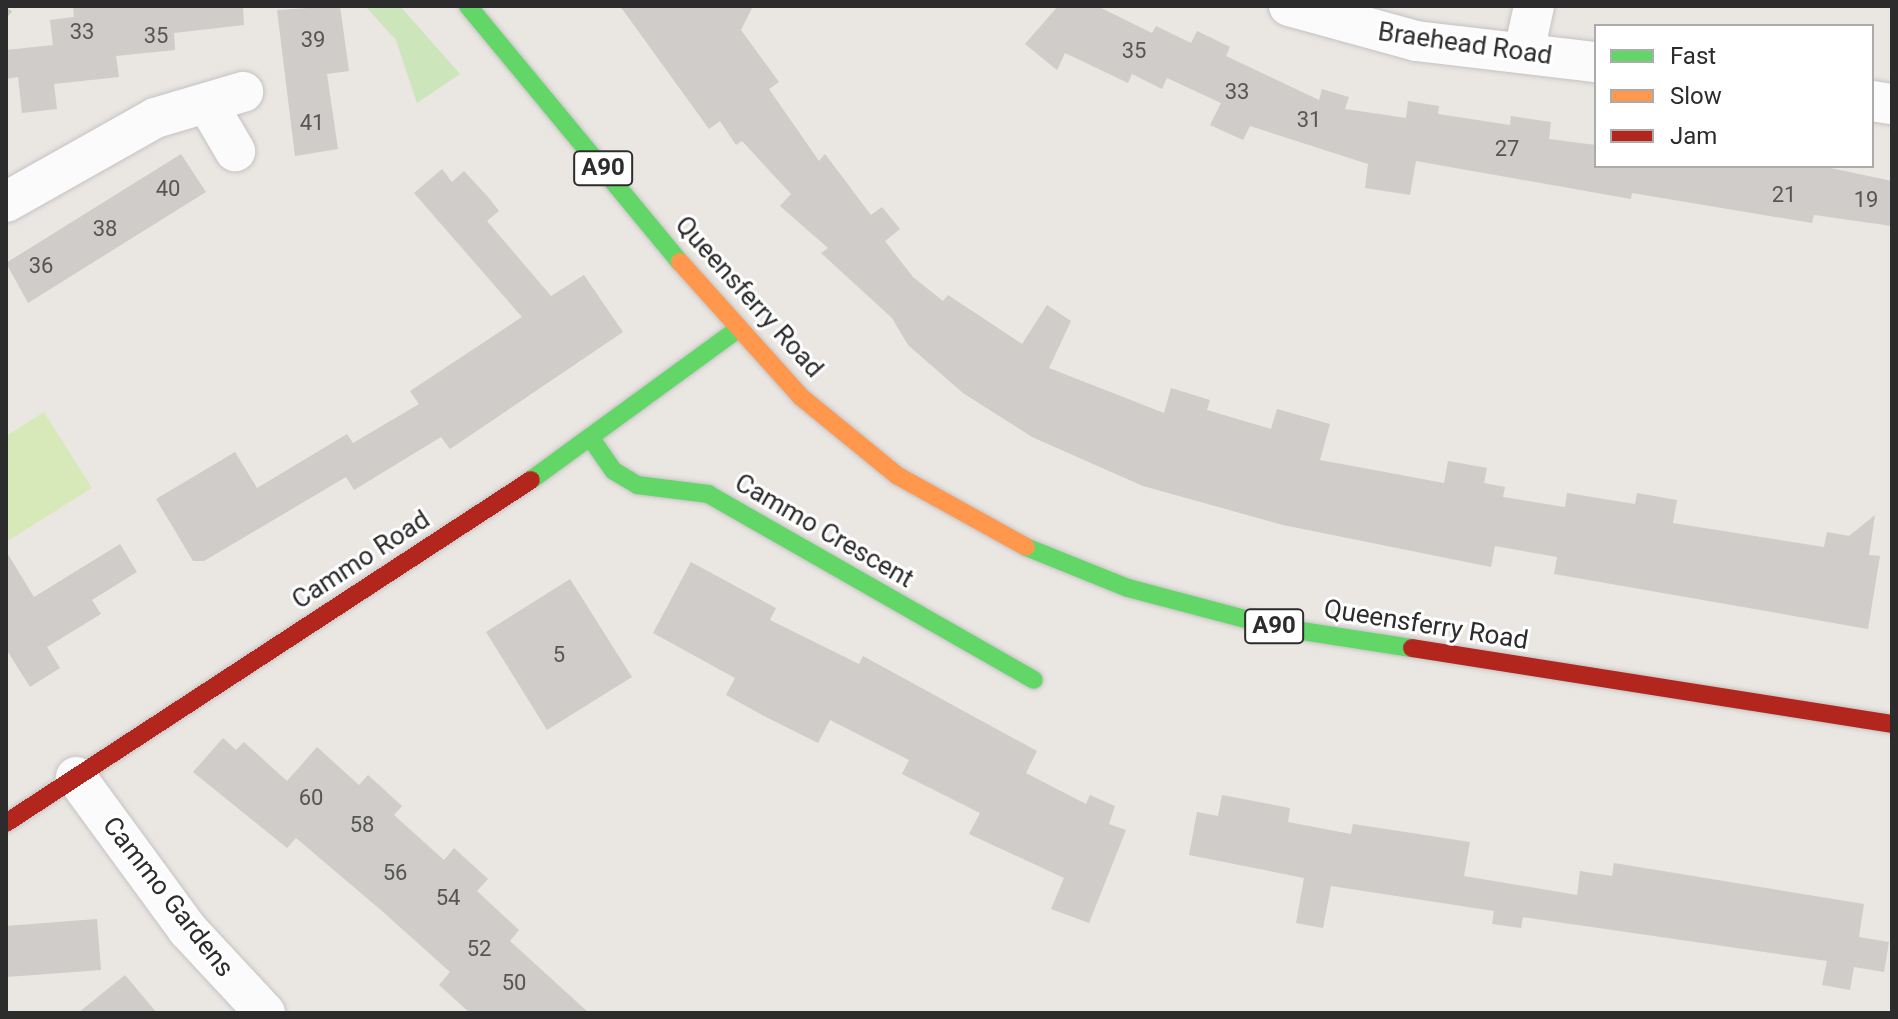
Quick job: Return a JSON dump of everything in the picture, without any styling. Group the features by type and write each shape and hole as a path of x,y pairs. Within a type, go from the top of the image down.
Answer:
{"main road":[{"name":"Queensferry Road","path":"468,6 737,330 801,397 936,501 1030,551 1128,588 1276,627 1892,724"},
{"name":"Cammo Road","path":"6,823 592,440 737,330"},
{"name":"Cammo Crescent","path":"592,440 614,471 637,485 708,494 1034,680"}],"street":[{"name":"Braehead Road","path":"1289,6 1416,41 1594,62"},
{"path":"1524,52 1534,6"},
{"path":"6,202 155,118 225,98 235,151"},
{"name":"Cammo Gardens","path":"76,777 188,930 265,1013"}],"path":[{"path":"6,14 13,6"}],"green space":[{"path":"365,6 400,6 460,74 417,103 396,40"},
{"path":"44,412 92,488 6,542 6,436"}],"building":[{"path":"73,6 243,6 244,25 174,33 175,50 116,56 119,77 54,84 57,109 22,113 18,77 6,79 6,50 53,45 50,20 74,17"},
{"path":"340,6 349,71 327,74 338,149 295,156 277,10"},
{"path":"620,6 753,6 741,30 779,82 769,89 819,161 825,154 871,215 882,207 900,229 885,241 913,277 943,301 948,295 1022,344 1047,305 1071,321 1049,368 1164,413 1171,388 1210,400 1207,410 1271,429 1277,409 1330,424 1320,460 1444,483 1448,461 1487,468 1484,483 1505,487 1503,497 1565,507 1567,493 1635,504 1637,493 1677,500 1673,523 1824,547 1827,532 1849,536 1875,515 1869,555 1880,556 1868,629 1554,574 1557,557 1495,546 1491,567 1283,525 1143,486 1032,437 963,393 908,345 892,318 821,253 828,248 780,206 791,194 742,141 736,145 720,121 709,129"},
{"path":"1058,6 1097,6 1152,33 1156,26 1191,43 1197,31 1230,47 1226,56 1319,100 1322,89 1349,97 1345,109 1406,118 1408,101 1439,106 1438,114 1510,125 1511,116 1551,122 1549,139 1594,145 1594,168 1830,168 1892,181 1892,226 1814,215 1812,223 1632,193 1631,199 1416,161 1410,195 1365,188 1368,164 1250,126 1243,140 1210,125 1221,103 1167,78 1162,89 1132,74 1128,83 1065,53 1057,70 1025,44"},
{"path":"181,154 206,192 28,303 6,263"},
{"path":"442,169 452,182 464,171 488,197 499,211 487,221 551,296 584,275 623,332 450,449 441,437 354,490 346,477 204,561 193,561 156,499 235,452 257,488 347,434 353,443 419,404 410,391 522,317 414,193"},
{"path":"120,544 137,572 92,600 101,614 47,647 60,668 30,687 6,649 6,551 34,597"},
{"path":"691,562 776,608 770,620 859,664 863,656 1037,751 1026,773 1086,804 1090,795 1115,806 1109,824 1126,830 1089,923 1051,909 1064,878 969,834 980,813 902,774 909,760 830,720 818,743 726,695 735,678 653,633"},
{"path":"570,579 632,677 547,730 486,632"},
{"path":"223,738 236,750 244,742 287,781 317,747 359,785 368,775 402,806 394,815 444,860 454,848 488,879 477,891 519,930 510,941 589,1013 470,1013 439,985 450,972 382,911 296,838 287,848 193,772"},
{"path":"1222,795 1290,808 1288,822 1351,834 1353,824 1470,842 1464,876 1577,895 1580,871 1612,876 1614,863 1864,904 1859,937 1889,942 1884,972 1854,967 1850,990 1822,985 1827,961 1523,917 1521,928 1492,924 1494,911 1331,886 1323,928 1296,923 1304,878 1189,855 1197,812 1218,816"},
{"path":"97,919 101,970 6,977 6,926"},
{"path":"125,975 157,1013 78,1013"}],"traffic: fast":[{"path":"468,6 680,262"},
{"path":"531,480 737,330"},
{"path":"592,440 614,471 637,485 708,494 1034,680"},
{"path":"1026,547 1128,588 1276,627 1412,648"}],"traffic: slow":[{"path":"680,262 801,397 898,476 1026,547"}],"traffic: jam":[{"path":"6,823 531,480"},
{"path":"1412,648 1892,724"}]}
